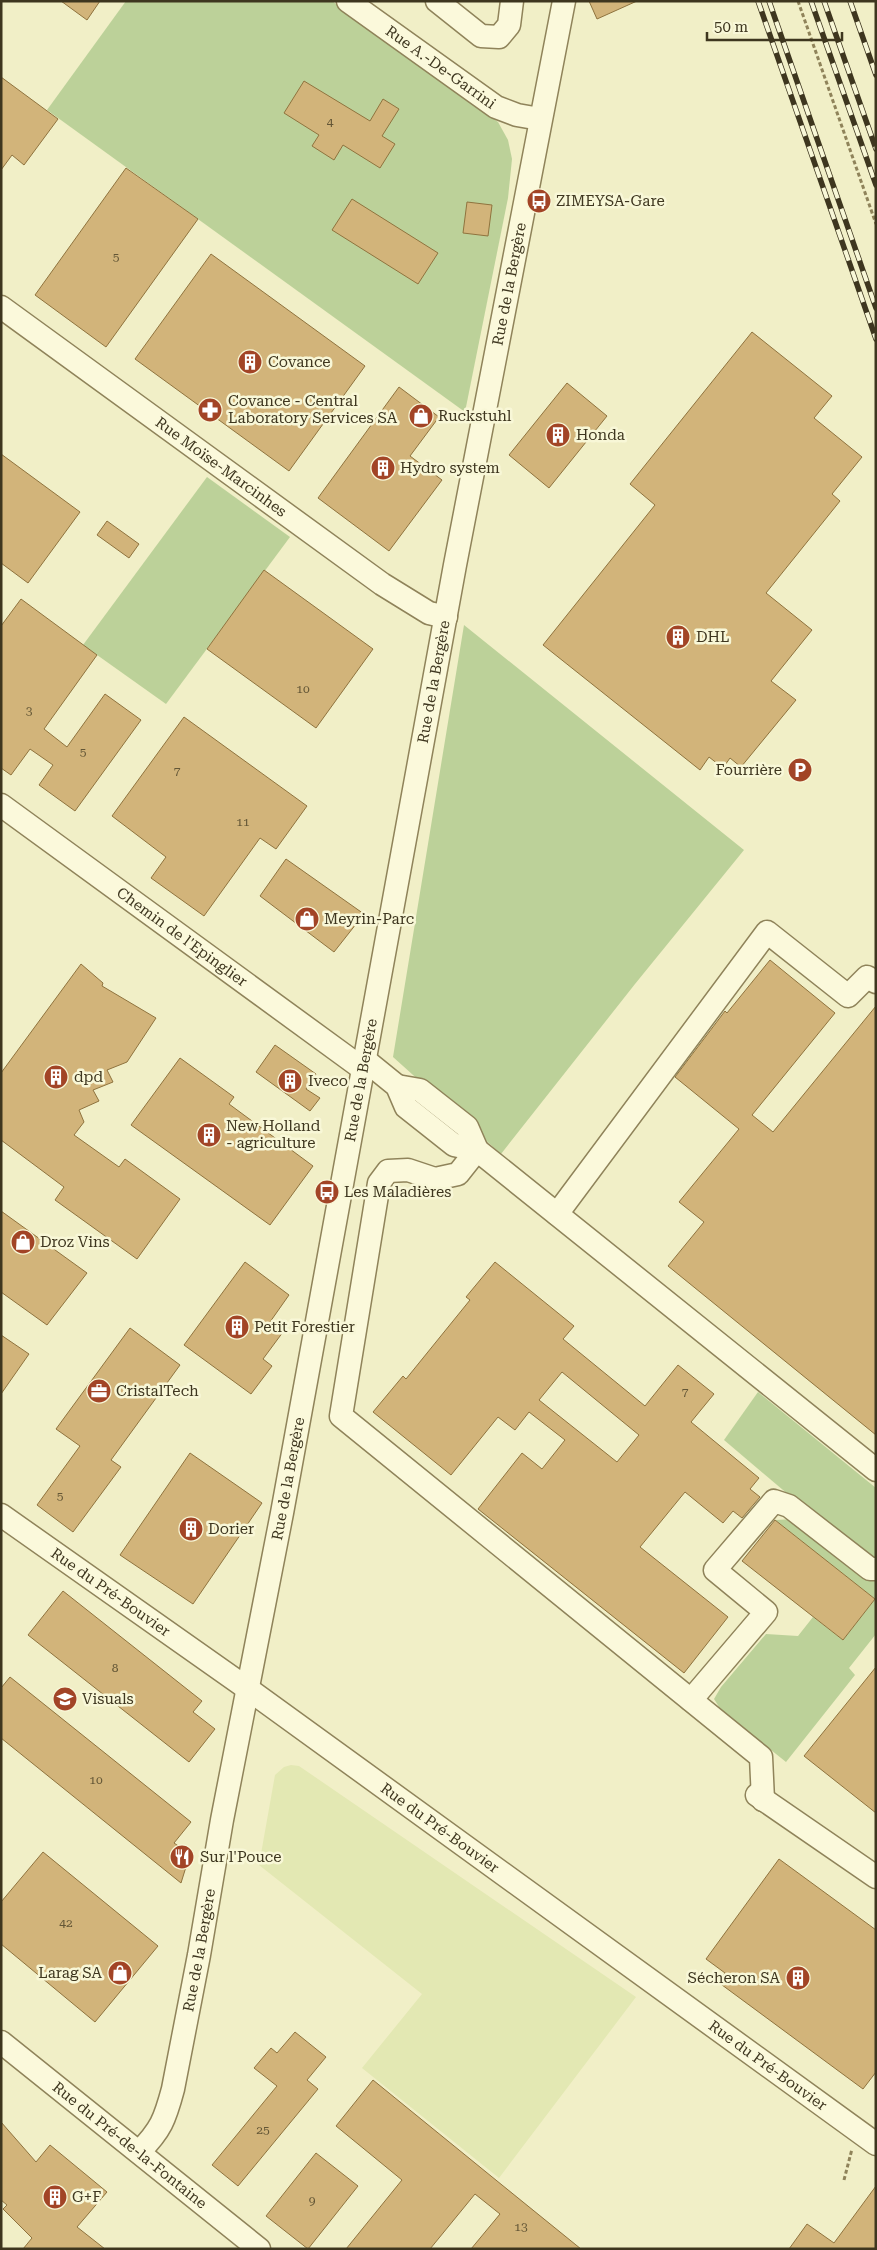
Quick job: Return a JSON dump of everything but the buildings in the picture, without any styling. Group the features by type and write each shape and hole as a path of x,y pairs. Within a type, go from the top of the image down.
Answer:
{"street":[{"name":"Rue A.-De-Garrini","path":"348,1 496,107 517,115 540,119"},
{"path":"437,1 481,36 498,37 509,25 512,1"},
{"name":"Rue de la Bergère","path":"139,2152 155,2136 160,2128 173,2089 446,617 564,1"},
{"name":"Rue Moïse-Marcinhes","path":"1,307 382,584 422,610 446,617"},
{"name":"Chemin de l'Epinglier","path":"1,805 364,1065 397,1086 406,1107 454,1145 477,1150"},
{"path":"557,1214 767,932 848,996 867,977 876,982"},
{"path":"876,1470 477,1150 458,1174 435,1179 408,1170 388,1171 379,1182 341,1416 761,1757 760,1798 876,1877"},
{"path":"691,1700 766,1612 715,1570 774,1501 789,1506 870,1569 876,1569"},
{"name":"Rue du Pré-Bouvier","path":"1,1515 248,1689 876,2144"},
{"name":"Rue du Pré-de-la-Fontaine","path":"1,2042 259,2249"}],"path":[{"path":"798,1 876,224"},
{"path":"844,2180 850,2151"}],"green space":[{"path":"126,1 332,1 498,122 508,140 512,159 508,198 465,412 47,110"},
{"path":"207,477 290,537 166,704 83,645"},
{"path":"464,625 744,850 501,1154 393,1057"},
{"path":"758,1392 876,1488 876,1562 868,1562 724,1440"},
{"path":"796,1519 876,1578 876,1634 849,1668 855,1675 786,1762 721,1710 714,1699 721,1687 766,1634 798,1636 813,1617 843,1640 875,1599 775,1520"},
{"path":"291,1765 299,1766 636,1997 499,2178 362,2068 422,1994 259,1865 275,1775 284,1767"}],"railway":[{"path":"758,1 876,339"},
{"path":"769,1 876,308"},
{"path":"811,1 876,185"},
{"path":"824,1 876,149"},
{"path":"850,1 876,75"}],"place":[{"name":"ZIMEYSA-Gare","path":"539,201"},
{"name":"Covance","path":"250,362"},
{"name":"Covance - Central Laboratory Services SA","path":"210,410"},
{"name":"Ruckstuhl","path":"421,416"},
{"name":"Honda","path":"558,435"},
{"name":"Hydro system","path":"383,468"},
{"name":"DHL","path":"678,637"},
{"name":"Fourrière","path":"800,770"},
{"name":"Meyrin-Parc","path":"307,919"},
{"name":"dpd","path":"56,1077"},
{"name":"Iveco","path":"290,1081"},
{"name":"New Holland - agriculture","path":"209,1135"},
{"name":"Les Maladières","path":"327,1192"},
{"name":"Droz Vins","path":"23,1242"},
{"name":"Petit Forestier","path":"237,1327"},
{"name":"CristalTech","path":"99,1391"},
{"name":"Dorier","path":"191,1529"},
{"name":"Visuals","path":"65,1699"},
{"name":"Sur l'Pouce","path":"182,1857"},
{"name":"Larag SA","path":"120,1973"},
{"name":"Sécheron SA","path":"798,1978"},
{"name":"G+F","path":"55,2197"}]}
